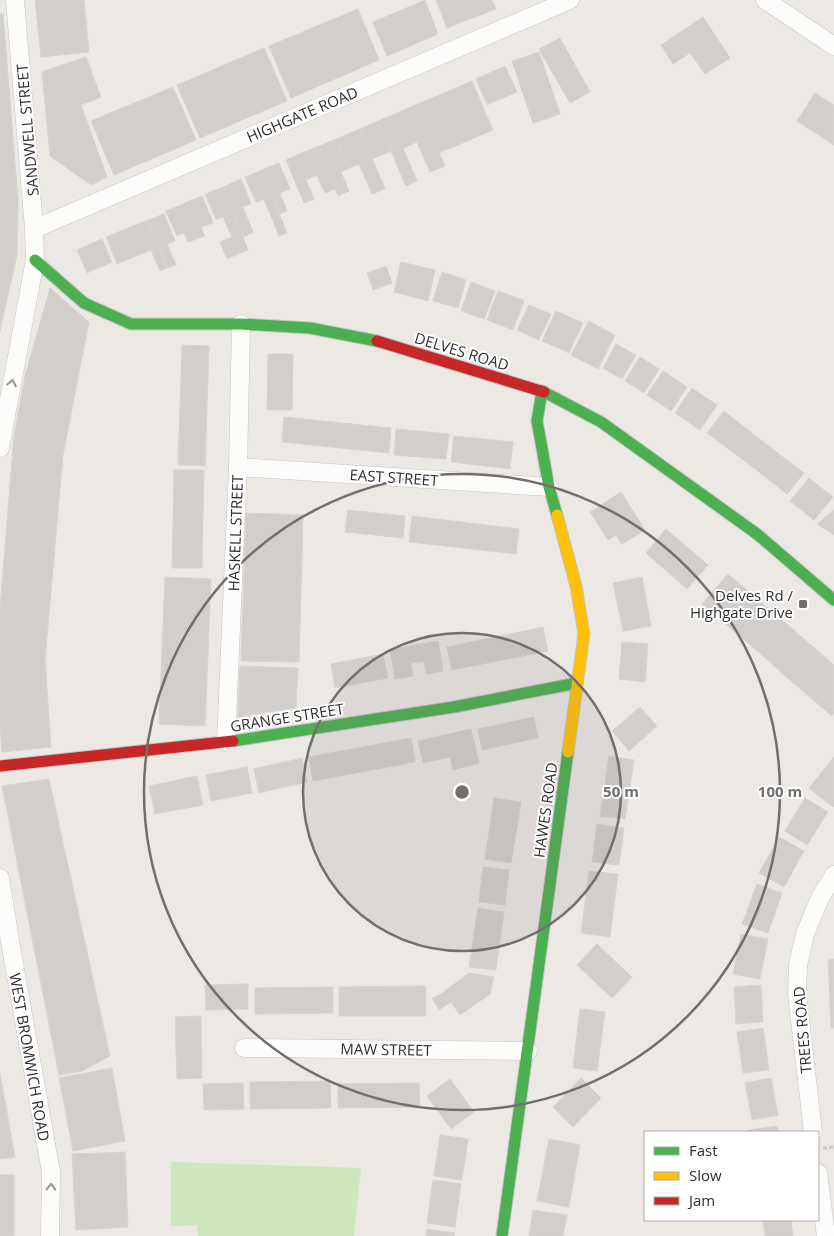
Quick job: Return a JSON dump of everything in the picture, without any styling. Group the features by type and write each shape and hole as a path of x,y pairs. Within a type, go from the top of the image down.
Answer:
{"street":[{"name":"SANDWELL STREET","path":"15,0 35,260"},
{"name":"HIGHGATE ROAD","path":"34,229 570,0"},
{"path":"766,0 834,46"},
{"path":"0,448 35,260"},
{"name":"DELVES ROAD","path":"35,260 84,304 131,324 241,324 310,328 384,343 542,391 609,428 757,534 834,600"},
{"name":"HASKELL STREET","path":"226,742 238,467 241,324"},
{"name":"HAWES ROAD","path":"502,1236 584,634 576,586 549,487 537,421 542,391"},
{"name":"EAST STREET","path":"238,467 549,487"},
{"name":"GRANGE STREET","path":"0,766 226,742 454,708 577,683"},
{"name":"TREES ROAD","path":"812,1131 797,994 798,965 805,934 820,898 834,874"},
{"name":"WEST BROMWICH ROAD","path":"0,878 10,947 52,1172 50,1236"},
{"name":"MAW STREET","path":"244,1048 528,1051"},
{"path":"819,1181 826,1236"}],"green space":[{"path":"171,1162 361,1168 354,1236 198,1236 197,1225 171,1226"}],"building":[{"path":"35,0 84,0 89,52 41,57"},
{"path":"425,0 438,34 387,56 373,22"},
{"path":"436,0 492,0 496,9 447,28"},
{"path":"358,9 379,60 291,98 269,46"},
{"path":"0,14 3,14 18,201 17,255 0,331"},
{"path":"703,17 730,58 705,74 690,53 673,64 661,45"},
{"path":"560,38 590,92 570,103 539,49"},
{"path":"264,48 287,101 200,138 177,85"},
{"path":"539,52 560,114 533,123 512,61"},
{"path":"86,57 101,97 81,105 107,177 91,185 50,156 42,72"},
{"path":"505,66 517,92 487,105 476,79"},
{"path":"472,81 493,130 439,153 418,104"},
{"path":"173,87 196,140 114,175 91,121"},
{"path":"815,93 834,105 834,145 797,121"},
{"path":"418,104 445,166 430,172 417,142 403,148 417,181 406,186 378,121"},
{"path":"378,121 391,151 372,159 360,129"},
{"path":"360,129 385,189 372,194 359,164 349,168 336,139"},
{"path":"336,139 349,168 341,172 349,191 338,196 317,147"},
{"path":"317,147 335,189 325,193 317,175 312,177 302,153"},
{"path":"302,153 312,177 306,180 314,199 304,203 286,160"},
{"path":"279,163 290,189 280,193 287,211 280,214 262,170"},
{"path":"262,170 287,233 279,236 264,199 256,202 245,177"},
{"path":"241,179 251,204 243,207 253,232 243,237 223,187"},
{"path":"223,187 248,250 227,259 220,242 232,237 223,217 216,219 205,194"},
{"path":"202,196 213,223 201,227 205,236 197,239 183,204"},
{"path":"183,204 197,239 188,242 184,233 177,236 166,211"},
{"path":"164,214 175,241 167,244 176,265 167,268 148,220"},
{"path":"148,220 167,268 160,271 151,250 144,253 133,226"},
{"path":"133,226 144,253 117,264 106,237"},
{"path":"102,239 112,262 87,273 77,250"},
{"path":"401,262 435,270 428,301 394,292"},
{"path":"386,266 392,283 373,290 367,273"},
{"path":"442,272 466,280 458,308 433,301"},
{"path":"471,282 495,291 484,319 461,311"},
{"path":"50,288 89,322 63,455 45,660 51,747 2,752 0,726 0,607 14,436 25,376"},
{"path":"498,291 524,300 513,330 487,320"},
{"path":"529,305 551,314 539,340 517,330"},
{"path":"556,311 583,323 569,353 542,341"},
{"path":"589,321 615,335 598,369 571,355"},
{"path":"616,344 636,355 622,379 603,368"},
{"path":"182,345 209,346 205,466 178,465"},
{"path":"268,354 293,354 292,410 267,410"},
{"path":"640,357 659,369 644,393 625,381"},
{"path":"663,371 687,387 671,411 647,395"},
{"path":"692,388 717,405 700,430 675,413"},
{"path":"724,411 766,444 750,465 707,433"},
{"path":"284,417 391,428 389,453 282,442"},
{"path":"396,429 449,434 446,459 394,455"},
{"path":"454,436 513,442 510,469 451,462"},
{"path":"766,444 804,473 787,494 750,465"},
{"path":"174,470 204,470 202,568 172,568"},
{"path":"809,478 833,497 814,520 790,501"},
{"path":"621,492 645,530 622,544 616,535 608,540 590,512"},
{"path":"348,510 405,516 403,538 345,532"},
{"path":"834,510 834,535 817,524"},
{"path":"246,513 303,515 299,662 241,661"},
{"path":"412,516 519,529 516,554 409,542"},
{"path":"666,529 708,565 687,589 646,553"},
{"path":"728,574 774,613 748,643 702,604"},
{"path":"165,577 211,579 205,726 159,724"},
{"path":"642,577 651,626 623,631 613,583"},
{"path":"774,613 817,650 790,680 748,643"},
{"path":"543,627 548,651 452,670 447,647"},
{"path":"438,641 443,671 426,674 424,661 418,662 415,645"},
{"path":"622,642 648,644 645,682 619,679"},
{"path":"415,645 418,662 411,663 413,676 395,679 390,650"},
{"path":"817,650 834,665 834,713 832,716 790,680"},
{"path":"383,654 388,678 335,688 331,664"},
{"path":"240,666 298,668 296,708 238,717"},
{"path":"640,707 657,726 629,751 612,731"},
{"path":"534,717 538,738 482,750 478,729"},
{"path":"471,729 479,763 453,770 450,757 423,763 418,741"},
{"path":"411,738 415,762 313,781 309,757"},
{"path":"609,756 634,760 625,819 600,816"},
{"path":"834,757 834,806 833,807 809,788"},
{"path":"302,758 307,782 259,793 254,769"},
{"path":"247,767 252,793 211,801 206,775"},
{"path":"197,776 203,805 155,814 149,786"},
{"path":"49,779 110,1056 82,1071 59,1075 2,786"},
{"path":"494,798 521,802 511,863 485,859"},
{"path":"805,798 828,812 807,845 785,831"},
{"path":"597,824 624,828 619,865 592,862"},
{"path":"779,837 804,851 784,887 759,873"},
{"path":"483,867 509,870 505,905 479,902"},
{"path":"589,871 618,874 610,937 581,933"},
{"path":"757,884 782,893 768,933 742,924"},
{"path":"478,908 504,912 496,970 469,967"},
{"path":"741,934 768,939 760,979 733,974"},
{"path":"597,944 632,977 612,998 577,965"},
{"path":"834,959 834,1028 831,1028 828,960"},
{"path":"469,973 494,977 490,994 460,1015 451,1002 439,1010 432,998 441,994"},
{"path":"248,984 248,1009 206,1010 205,985"},
{"path":"761,985 763,1022 736,1024 734,987"},
{"path":"426,986 426,1016 339,1016 339,987"},
{"path":"333,987 333,1013 255,1014 255,988"},
{"path":"580,1009 605,1012 597,1071 573,1068"},
{"path":"201,1016 202,1078 177,1079 175,1017"},
{"path":"763,1028 769,1070 743,1073 737,1032"},
{"path":"112,1068 125,1141 73,1151 59,1078"},
{"path":"0,1074 15,1157 0,1159"},
{"path":"581,1078 601,1098 573,1127 553,1107"},
{"path":"771,1078 778,1115 752,1120 745,1083"},
{"path":"450,1079 474,1112 451,1129 427,1096"},
{"path":"330,1081 331,1108 250,1109 250,1082"},
{"path":"243,1083 244,1109 204,1110 203,1084"},
{"path":"419,1083 420,1107 338,1108 338,1084"},
{"path":"777,1126 778,1131 748,1131"},
{"path":"440,1135 468,1139 462,1180 434,1176"},
{"path":"549,1139 580,1145 569,1207 537,1201"},
{"path":"125,1152 128,1227 76,1230 72,1154"},
{"path":"0,1175 14,1175 14,1236 0,1236"},
{"path":"433,1180 461,1184 455,1227 427,1223"},
{"path":"533,1210 567,1215 563,1236 529,1236"},
{"path":"763,1221 791,1221 793,1236 765,1236"},
{"path":"427,1229 455,1233 454,1236 426,1236"}],"traffic: fast":[{"path":"35,260 84,303 131,324 241,324 310,328 377,341"},
{"path":"542,391 537,421 549,487 557,515"},
{"path":"544,392 601,422 757,534 834,600"},
{"path":"233,741 454,707 577,683"},
{"path":"502,1236 568,752"}],"traffic: slow":[{"path":"557,515 576,586 584,634 568,752"}],"traffic: jam":[{"path":"377,341 544,392"},
{"path":"0,766 233,741"}],"place":[{"name":"Delves Rd / Highgate Drive","path":"803,604"}]}
